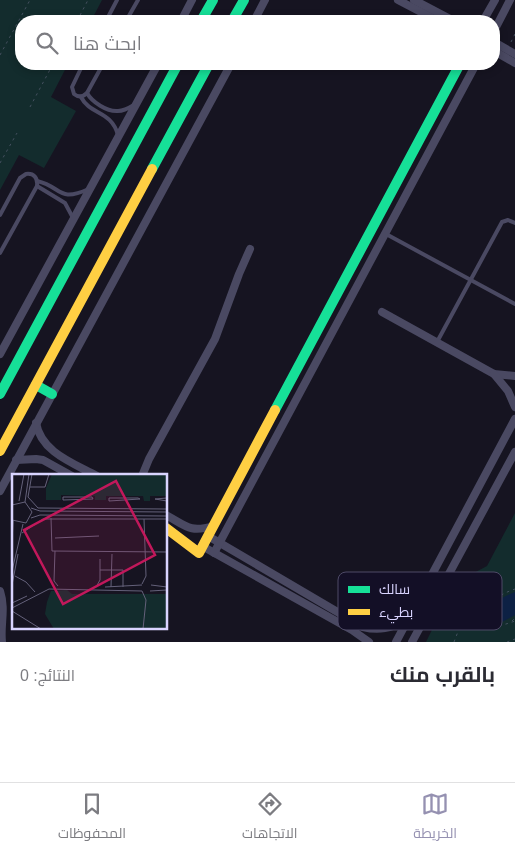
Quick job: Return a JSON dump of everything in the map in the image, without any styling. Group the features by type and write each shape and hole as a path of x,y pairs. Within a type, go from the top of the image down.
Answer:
{"main road":[{"path":"204,15 213,0"},
{"path":"235,15 244,0"},
{"path":"0,394 175,70"},
{"path":"0,451 206,70"},
{"path":"168,529 180,537 190,548 200,550 457,70"},
{"path":"0,370 10,376"},
{"path":"36,385 52,394"}],"street":[{"path":"183,15 192,0"},
{"path":"257,15 265,0"},
{"path":"398,0 427,15"},
{"path":"414,0 443,15"},
{"path":"486,15 495,0"},
{"path":"500,18 510,0"},
{"path":"500,46 515,54"},
{"path":"500,54 515,63"},
{"path":"0,354 155,70"},
{"path":"0,490 228,70"},
{"path":"214,553 473,70"},
{"path":"143,474 149,459 215,339 250,249"},
{"path":"382,312 494,374 508,390 515,407"},
{"path":"494,374 515,376"},
{"path":"432,572 515,419"},
{"path":"36,423 40,438 50,449 93,474"},
{"path":"450,572 515,452"},
{"path":"16,460 43,460 68,474"},
{"path":"168,516 193,529 213,526"},
{"path":"208,536 338,611"},
{"path":"200,550 214,553 338,622"},
{"path":"0,591 3,610 2,642"},
{"path":"352,630 369,642"},
{"path":"396,642 402,630"},
{"path":"412,642 419,630"}],"lane":[{"path":"109,15 117,0"},
{"path":"129,15 138,0"},
{"path":"505,8 515,6"},
{"path":"80,70 72,87 74,94 81,97 86,105 110,120 119,136"},
{"path":"81,97 88,92 100,70"},
{"path":"88,92 94,102 111,110 122,111 136,104"},
{"path":"0,215 22,176 31,174 37,183 65,203 74,220"},
{"path":"37,183 68,195 76,195 91,188"},
{"path":"0,253 37,183"},
{"path":"437,342 502,222 508,220 515,223"},
{"path":"386,234 515,304"}],"path":[{"path":"22,15 30,0"},
{"path":"79,15 88,0"},
{"path":"0,55 15,28"},
{"path":"506,50 515,34"},
{"path":"30,107 51,70"},
{"path":"0,163 16,133"},
{"path":"502,594 515,589"},
{"path":"502,626 515,619"},
{"path":"454,642 459,630"},
{"path":"507,642 515,639"}],"green space":[{"path":"0,0 102,0 94,15 15,15 15,70 65,70 51,97 76,111 44,168 19,155 0,190"},
{"path":"515,513 515,642 426,642 432,630 502,630 502,572 476,572 487,566"}],"water":[{"path":"515,592 515,615 502,622 502,599"}],"traffic: fast":[{"path":"204,15 213,0"},
{"path":"235,15 244,0"},
{"path":"0,394 175,70"},
{"path":"152,169 206,70"},
{"path":"275,410 457,70"},
{"path":"36,385 52,394"}],"traffic: slow":[{"path":"0,451 152,169"},
{"path":"168,530 199,553 275,410"}]}
